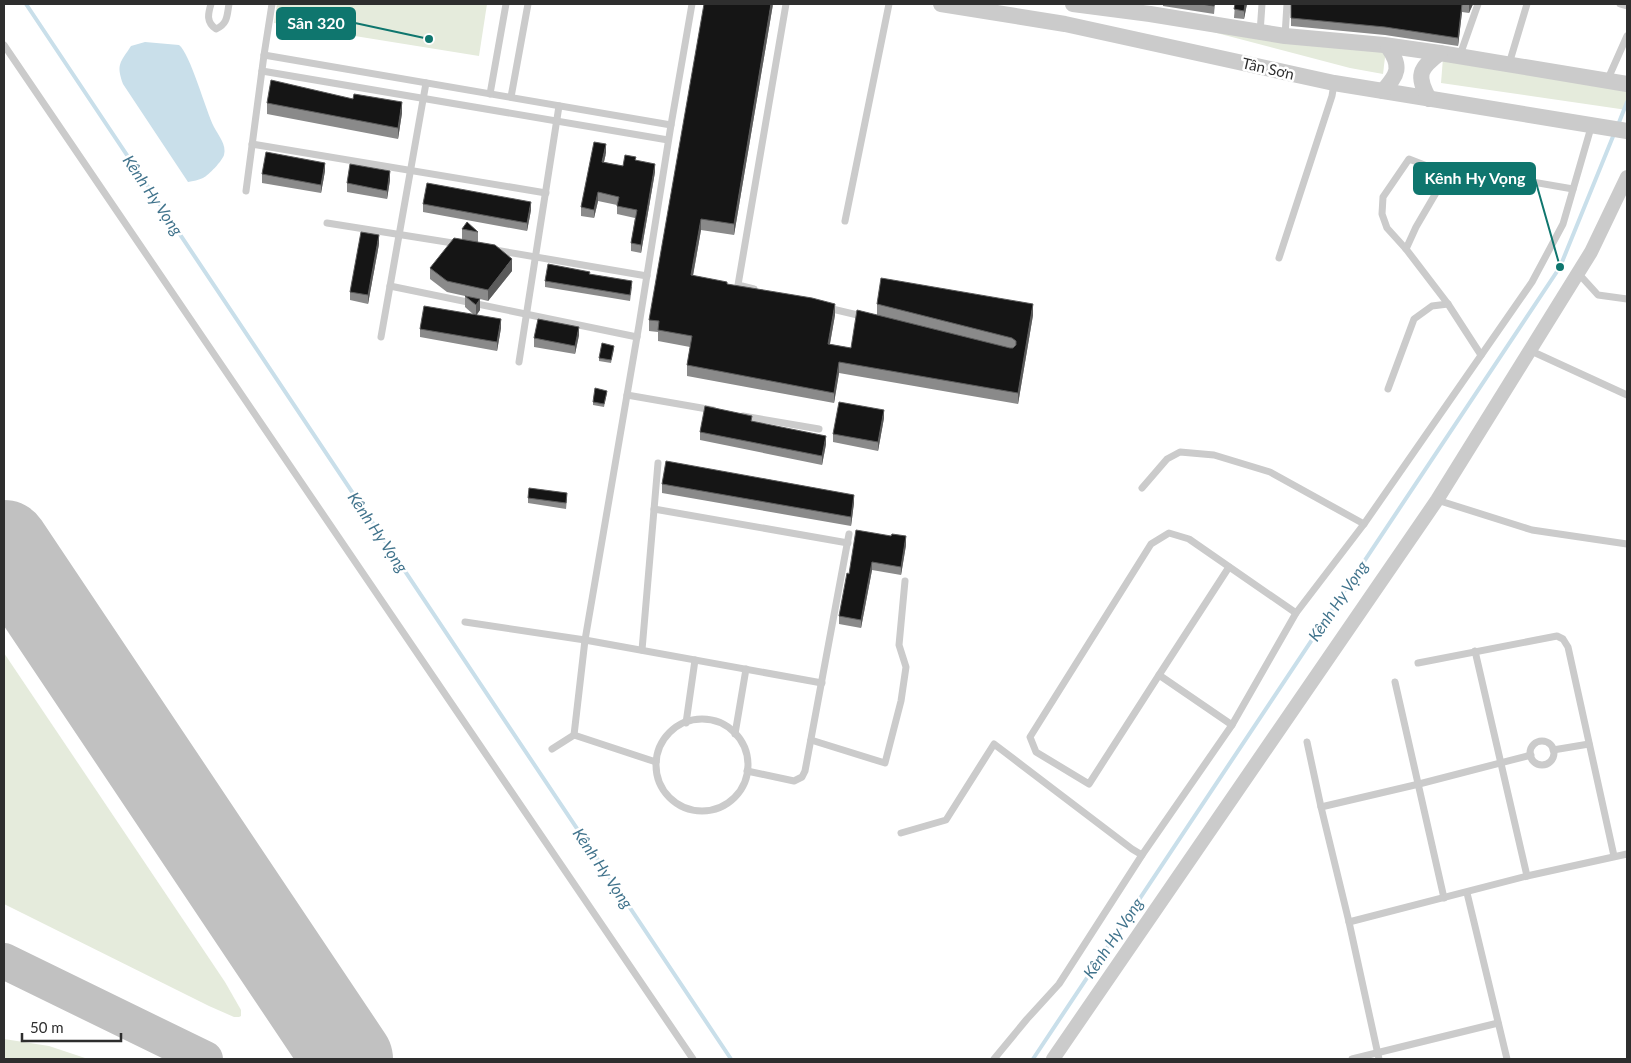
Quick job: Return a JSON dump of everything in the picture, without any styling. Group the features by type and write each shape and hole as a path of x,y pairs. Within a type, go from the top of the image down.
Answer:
{"street":[{"name":"Tân Sơn","path":"941,4 1031,10 1065,24 1334,83 1627,130"},
{"path":"1065,24 1060,13 1062,7 1067,4"},
{"path":"1073,4 1150,9 1260,33 1384,45 1627,84"},
{"path":"1383,91 1394,78 1397,69 1395,56 1388,47"},
{"path":"1429,99 1421,85 1421,74 1426,64 1440,53"},
{"path":"1053,1059 1437,500 1591,252 1627,177"}],"lane":[{"path":"211,4 208,18 210,25 216,29 223,26 226,21 229,4"},
{"path":"246,191 272,4"},
{"path":"490,94 506,4"},
{"path":"511,97 528,4"},
{"path":"574,735 585,640 692,4"},
{"path":"766,292 738,285 786,4"},
{"path":"845,221 890,4"},
{"path":"1260,33 1262,4"},
{"path":"1285,36 1287,4"},
{"path":"1460,56 1478,4"},
{"path":"1509,65 1527,4"},
{"path":"1620,4 1627,6"},
{"path":"1607,81 1627,36"},
{"path":"4,45 693,1059"},
{"path":"264,55 671,125"},
{"path":"262,71 668,140"},
{"path":"381,337 426,83"},
{"path":"1279,258 1332,96 1334,83"},
{"path":"519,362 559,106"},
{"path":"994,1059 1027,1019 1060,984 1142,854 1232,725 1296,613 1364,524 1532,282 1562,224 1594,125"},
{"path":"252,144 546,193"},
{"path":"1481,354 1448,304 1406,249 1387,228 1382,214 1383,197 1408,159 1426,166 1573,189"},
{"path":"1406,249 1416,226 1450,169"},
{"path":"327,222 468,246"},
{"path":"487,249 647,276"},
{"path":"1578,272 1598,295 1627,299"},
{"path":"390,286 637,337"},
{"path":"1388,388 1414,319 1432,306 1448,304"},
{"path":"823,306 870,318"},
{"path":"1529,350 1627,395"},
{"path":"627,395 723,412"},
{"path":"733,414 819,430"},
{"path":"1142,488 1167,459 1180,452 1214,455 1270,472 1364,524"},
{"path":"642,650 658,463"},
{"path":"1437,500 1532,530 1627,544"},
{"path":"654,509 848,543"},
{"path":"1229,567 1089,784 1036,752 1030,737 1151,544 1168,533 1189,539 1296,613"},
{"path":"747,772 794,781 802,777 805,771 849,534"},
{"path":"811,740 885,764 901,701 906,667 898,645 905,581"},
{"path":"465,622 585,640 822,683"},
{"path":"1418,663 1557,636 1563,639 1568,647 1614,856"},
{"path":"1475,651 1527,876"},
{"path":"686,723 695,660"},
{"path":"735,734 746,669"},
{"path":"1159,675 1232,725"},
{"path":"1395,682 1444,898"},
{"path":"694,720 709,720 723,724 735,734 744,746 748,761 747,772 741,790 731,801 718,809 703,812 688,809 674,802 664,791 658,777 656,762 660,747 668,734 680,725 694,720"},
{"path":"552,749 574,735"},
{"path":"574,735 656,762"},
{"path":"1542,741 1549,743 1553,750 1553,757 1544,764 1536,763 1531,755 1533,746 1542,741"},
{"path":"1307,742 1350,922 1378,1056"},
{"path":"900,832 946,820 994,744 1132,849 1142,854"},
{"path":"1553,750 1589,744"},
{"path":"1321,807 1531,755"},
{"path":"1350,922 1527,876 1627,854"},
{"path":"1467,893 1506,1059"},
{"path":"1352,1059 1378,1056 1498,1023"}],"green space":[{"path":"277,4 487,4 479,56 274,23"},
{"path":"1171,21 1386,49 1383,74 1350,68"},
{"path":"1443,58 1627,87 1627,110 1441,83"},
{"path":"4,653 225,982 241,1010 241,1016 234,1017 209,1006 4,904"},
{"path":"4,1039 49,1046 88,1059 4,1059"}],"water":[{"path":"145,42 179,45 193,70 225,151 223,158 212,171 201,179 188,182 123,84 120,72 122,60 131,46"}],"building":[{"path":"704,4 771,4 734,224 701,219 691,275 727,282 727,284 812,298 835,304 828,344 851,348 857,310 1010,348 1016,345 1016,341 1012,338 877,304 881,278 1033,304 1018,393 839,362 834,393 687,365 692,336 658,330 659,321 649,320"},
{"path":"1235,4 1245,4 1244,11 1234,9"},
{"path":"1291,4 1462,4 1458,38 1385,27 1291,18"},
{"path":"271,80 353,99 354,94 402,102 398,128 267,103"},
{"path":"594,142 606,144 602,162 623,166 625,155 636,157 635,160 655,164 641,245 631,243 637,210 617,206 619,197 598,192 594,210 581,207"},
{"path":"266,152 325,163 321,185 262,174"},
{"path":"350,164 390,171 387,191 347,183"},
{"path":"427,183 531,202 527,223 423,204"},
{"path":"467,222 478,232 462,229"},
{"path":"361,232 379,235 368,295 350,292"},
{"path":"454,238 495,245 512,259 488,290 447,281 430,268"},
{"path":"548,264 590,272 589,274 632,281 630,295 545,281"},
{"path":"465,296 480,299 476,305"},
{"path":"424,306 501,319 497,342 420,329"},
{"path":"538,319 579,327 575,346 534,338"},
{"path":"602,343 614,346 611,360 599,358"},
{"path":"595,388 607,391 604,404 593,402"},
{"path":"839,402 884,410 878,442 833,434"},
{"path":"705,406 752,416 751,421 826,436 822,456 700,432"},
{"path":"666,461 854,495 851,517 662,484"},
{"path":"529,488 567,493 566,503 528,498"},
{"path":"856,530 891,536 892,534 906,536 901,567 872,562 861,620 839,616 847,573 849,574"}],"waterway":[{"name":"Kênh Hy Vọng","path":"26,4 731,1059"},
{"name":"Kênh Hy Vọng","path":"1618,125 1627,102"},
{"name":"Kênh Hy Vọng","path":"1033,1059 1560,267 1614,134"}],"taxiway":[{"path":"4,961 205,1059"}],"runway":[{"path":"4,545 348,1059"}],"place":[{"name":"Sân 320","path":"429,39"},
{"name":"Kênh Hy Vọng","path":"1560,267"}]}
